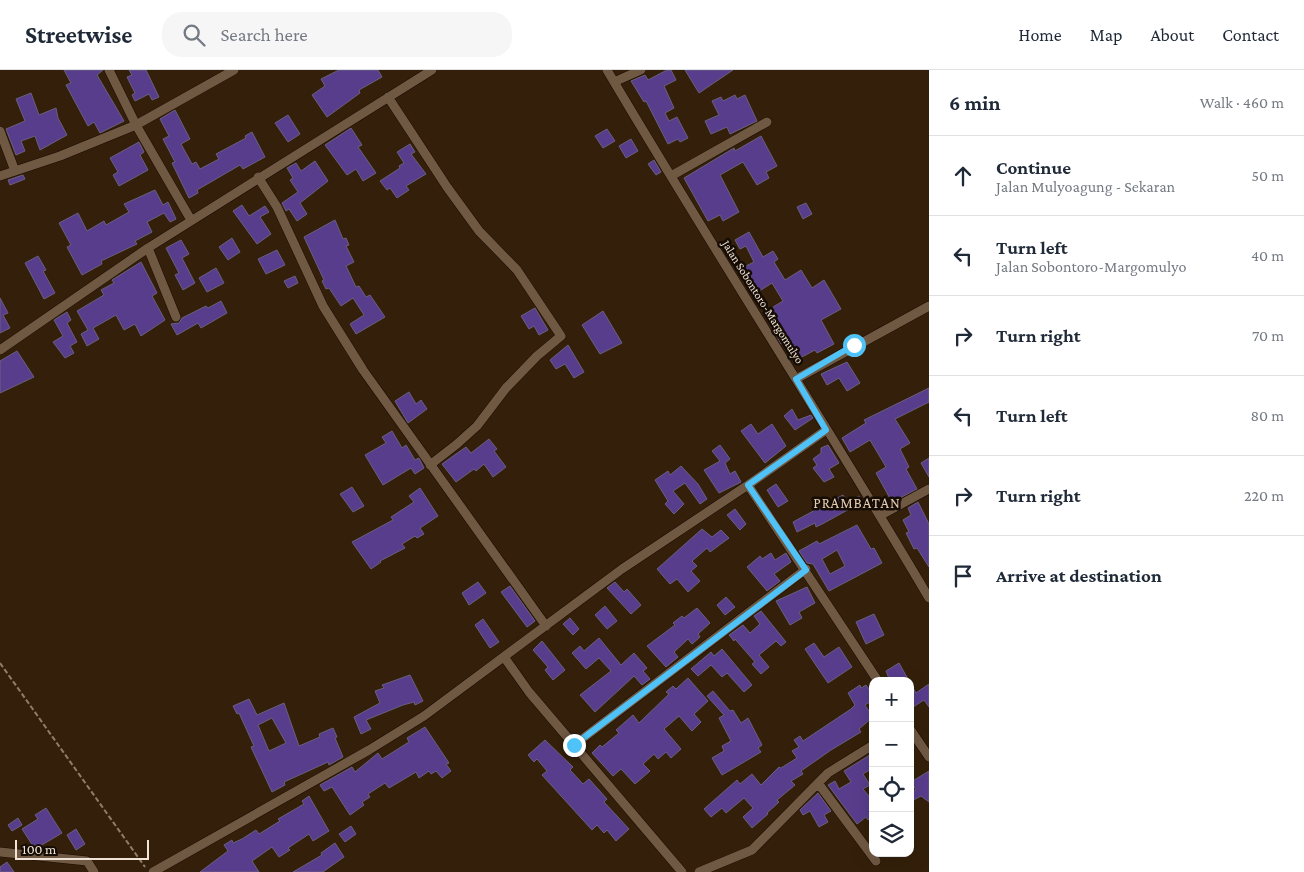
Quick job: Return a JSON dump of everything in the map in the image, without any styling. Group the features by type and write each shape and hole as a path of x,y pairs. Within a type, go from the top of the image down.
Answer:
{"street":[{"path":"109,70 136,125 191,220"},
{"path":"0,176 136,125 234,70"},
{"path":"0,350 191,220 432,70"},
{"name":"Jalan Sobontoro-Margomulyo","path":"607,70 826,430 881,515 929,597"},
{"path":"614,82 642,70"},
{"path":"388,97 447,187 480,231 517,270 561,336 536,356 506,388 477,426 430,465"},
{"path":"671,176 767,122"},
{"path":"0,131 15,171"},
{"path":"258,177 276,207 323,306 376,390 546,626"},
{"path":"148,248 176,317"},
{"path":"796,379 929,306"},
{"path":"151,872 369,750 424,716 622,569 748,485 826,430"},
{"path":"748,485 875,677"},
{"path":"881,515 929,490"},
{"path":"574,745 806,570"},
{"path":"504,657 529,692 682,872"},
{"path":"914,735 929,757"},
{"path":"699,872 752,850 836,766 869,747"},
{"path":"818,783 876,861"},
{"path":"0,852 87,861 94,872"}],"path":[{"path":"0,663 151,872"}],"building":[{"path":"64,70 103,70 97,75 124,121 100,133 94,122 88,126 66,85 71,83"},
{"path":"129,70 146,70 159,97 152,100 149,94 135,101 132,95 135,93 127,77 132,75"},
{"path":"339,70 378,70 382,77 359,90 360,93 327,117 312,95 325,86 321,79"},
{"path":"667,70 671,70 676,80 664,86 674,108 665,113 669,121 677,117 688,138 680,142 678,139 668,144 646,101 644,102 631,81 645,75 648,80"},
{"path":"685,70 733,70 699,93"},
{"path":"31,93 39,115 56,108 58,118 67,135 40,150 35,136 21,141 25,151 16,155 6,129 25,121 16,99"},
{"path":"735,95 737,99 745,95 757,121 730,134 727,127 711,134 705,121 719,115 712,101 721,97 723,101"},
{"path":"175,110 190,139 181,144 192,164 196,162 200,169 219,159 216,154 246,138 245,136 252,132 265,157 243,169 240,165 197,190 198,193 189,198 172,163 175,162 163,139 169,136 160,119"},
{"path":"288,115 300,134 288,142 275,123"},
{"path":"351,128 362,145 358,147 376,173 363,181 356,169 347,175 325,145"},
{"path":"607,129 615,141 603,148 595,136"},
{"path":"761,136 777,166 766,172 769,178 757,185 743,162 720,175 739,212 723,221 720,215 708,221 684,178 734,148 735,151"},
{"path":"631,139 638,151 626,158 619,146"},
{"path":"139,142 144,152 140,155 148,170 119,186 113,175 118,172 110,158"},
{"path":"410,144 415,152 411,154 426,174 406,186 409,190 397,198 390,188 387,190 380,181 400,168 399,166 404,163 397,152"},
{"path":"654,160 661,172 656,175 648,164"},
{"path":"315,161 328,181 300,203 307,214 297,221 289,209 286,211 282,203 298,192 290,180 293,178 287,168 296,163 301,171"},
{"path":"23,175 25,179 10,185 8,180"},
{"path":"155,190 163,205 168,202 176,219 170,222 164,213 147,222 152,232 135,241 137,244 101,261 102,264 82,275 67,247 71,245 59,223 78,213 87,231 104,221 106,225 129,212 124,204"},
{"path":"806,203 812,214 803,219 797,207"},
{"path":"242,205 249,216 265,206 269,212 260,217 271,234 257,244 233,211"},
{"path":"335,220 343,239 346,238 349,245 346,246 354,262 346,266 356,287 359,286 366,297 370,295 385,317 356,334 350,324 364,315 353,298 341,306 329,288 326,289 322,281 324,280 304,237"},
{"path":"749,232 763,257 773,251 778,259 774,262 785,280 801,270 812,288 824,280 841,309 821,320 834,344 817,353 815,350 800,358 789,339 781,344 765,312 783,301 772,283 753,295 740,269 754,262 746,246 740,249 735,240"},
{"path":"232,238 240,252 228,260 219,247"},
{"path":"181,240 189,254 182,258 195,283 183,290 175,275 179,273 166,248"},
{"path":"277,250 285,265 266,274 258,259"},
{"path":"38,256 46,270 43,271 55,293 44,299 25,263"},
{"path":"141,262 157,293 152,296 165,320 141,336 135,324 124,330 116,315 93,328 99,339 87,346 81,334 88,330 77,311 104,295 101,290 114,283 112,280"},
{"path":"216,268 224,283 207,292 199,278"},
{"path":"295,276 298,283 288,288 284,281"},
{"path":"0,298 8,313 3,315 10,328 0,333"},
{"path":"221,301 227,313 201,328 198,323 177,335 171,324 179,323 182,318"},
{"path":"535,308 548,330 539,335 534,326 529,329 521,316"},
{"path":"603,311 622,343 600,354 582,325"},
{"path":"67,312 71,320 67,323 77,342 70,346 74,353 65,358 53,342 63,336 54,320"},
{"path":"568,345 584,372 574,378 565,364 556,369 550,360"},
{"path":"17,351 34,377 0,393 0,361"},
{"path":"847,362 860,383 847,391 839,378 827,385 821,374"},
{"path":"929,388 929,402 895,419 910,443 900,449 909,467 906,469 917,489 892,502 876,473 886,467 870,440 850,452 842,438 866,423 864,420"},
{"path":"409,392 416,404 421,400 427,409 408,423 395,401"},
{"path":"792,409 798,420 811,415 813,418 795,430 784,416"},
{"path":"751,424 758,434 772,424 786,446 765,463 741,431"},
{"path":"392,431 402,448 406,445 415,460 419,458 424,468 415,474 411,468 383,485 365,455 386,443 382,437"},
{"path":"489,439 497,449 494,451 506,467 493,477 484,464 476,471 474,469 456,482 442,464 466,447 471,453"},
{"path":"720,445 730,459 725,463 730,474 735,471 741,482 719,493 704,470 720,461 712,451"},
{"path":"828,445 839,463 829,469 834,477 824,482 813,468 817,465 813,459 821,453 821,448"},
{"path":"929,458 929,477 921,463"},
{"path":"681,466 698,484 707,499 700,504 685,483 673,491 684,504 674,514 665,504 668,501 655,480 668,471 670,475"},
{"path":"776,484 788,501 778,507 767,490"},
{"path":"352,487 364,506 353,512 340,494"},
{"path":"420,488 438,516 420,528 424,534 417,538 415,536 402,544 405,548 380,561 371,569 352,542 393,520 391,517 414,502 409,496"},
{"path":"843,495 847,502 859,496 862,502 816,527 815,523 797,532 793,522"},
{"path":"918,502 929,524 929,567 917,548 914,549 906,533 909,532 903,520 911,515 908,508"},
{"path":"735,509 746,524 740,530 727,515"},
{"path":"857,525 871,549 874,548 882,563 829,591 813,564 807,563 799,551 817,541 819,544","holes":["837,550 845,566 830,574 822,559"]},
{"path":"702,529 712,537 721,530 729,538 710,552 707,548 692,561 697,566 691,571 700,581 688,592 677,579 670,584 657,569"},
{"path":"771,553 775,560 786,553 791,562 774,574 780,581 767,591 747,567 760,556 762,559"},
{"path":"478,582 486,593 469,605 462,593"},
{"path":"615,582 624,592 627,589 641,605 631,614 607,588"},
{"path":"510,586 535,621 527,627 501,592"},
{"path":"807,587 815,603 799,612 802,618 790,625 776,601"},
{"path":"726,597 735,607 725,615 717,605"},
{"path":"605,606 617,621 607,629 595,615"},
{"path":"697,608 710,623 698,634 700,637 692,644 688,639 674,652 678,657 666,667 647,646 675,625 673,623 682,616 684,618"},
{"path":"761,611 786,642 781,646 776,641 759,655 769,667 761,674 752,664 755,662 735,639 734,641 729,635 743,625 750,633 760,624 754,616"},
{"path":"874,614 884,635 866,644 856,622"},
{"path":"570,618 579,629 573,635 563,624"},
{"path":"483,619 499,642 490,648 475,625"},
{"path":"599,638 621,665 634,653 647,668 643,671 650,679 642,685 634,676 595,712 580,695 611,671 599,658 586,669 572,653 580,646 584,651"},
{"path":"542,641 565,670 553,680 545,670 548,667 533,650"},
{"path":"814,643 824,657 839,647 852,667 828,683 805,649"},
{"path":"722,649 752,685 744,692 727,673 722,677 711,665 698,676 691,669 711,652 714,656"},
{"path":"899,663 907,677 888,677 886,671"},
{"path":"410,675 423,701 415,705 414,702 403,705 366,720 371,729 361,734 354,717 380,703 375,691 384,688 382,685"},
{"path":"688,678 708,701 694,714 701,722 692,731 679,716 664,729 681,749 671,758 666,752 658,759 654,754 643,764 650,771 635,784 621,769 613,776 592,753 600,745 602,747 619,733 616,730 633,715 639,723 669,694 666,692 673,686 676,689"},
{"path":"929,684 929,707 924,700 914,706 914,690 916,693"},
{"path":"860,685 861,688 866,685 869,689 869,702 865,705 869,711 869,720 859,729 861,732 801,771 803,774 791,781 795,785 777,800 779,802 752,828 743,817 753,808 744,798 726,813 722,808 711,817 704,809 737,780 740,784 752,774 761,785 779,767 781,768 797,758 792,751 799,747 794,740 800,736 803,741 851,709 855,705 848,693"},
{"path":"713,691 730,711 733,710 741,723 748,718 762,745 758,748 761,752 722,775 712,758 724,751 722,746 731,741 719,718 724,715 707,696"},
{"path":"249,699 257,715 284,703 299,746 320,737 319,734 333,728 343,757 329,765 328,762 284,782 285,785 272,792 251,747 254,746 239,713 237,714 233,706","holes":["272,718 286,743 269,751 258,725"]},
{"path":"425,727 449,763 446,764 451,771 442,778 436,771 431,774 429,771 419,778 416,772 389,788 385,783 368,794 370,797 362,802 364,805 350,815 332,787 324,791 320,785 352,767 355,772 378,753 382,759 409,742 407,738"},
{"path":"545,740 573,767 570,770 583,784 589,779 607,799 604,802 629,829 616,841 607,830 604,833 597,825 592,830 542,775 547,771 537,759 534,762 528,755"},
{"path":"869,755 869,770 863,774 869,786 863,789 869,796 869,819 866,817 857,824 828,785 835,781 839,789 851,782 844,771"},
{"path":"929,771 929,802 921,796 914,800 914,791 916,790 914,780"},
{"path":"818,793 831,811 824,815 828,822 819,827 810,811 803,815 800,810"},
{"path":"309,796 329,831 313,841 309,834 288,848 290,850 279,857 272,847 252,861 259,872 200,872 228,851 224,845 232,840 233,843 242,839 256,830 259,834 280,821 278,819 304,804 302,801"},
{"path":"46,808 62,833 35,849 22,829 38,819 35,815"},
{"path":"18,818 22,825 12,831 8,825"},
{"path":"351,826 356,834 345,842 339,834"},
{"path":"76,829 85,844 76,850 67,835"},
{"path":"335,843 344,857 323,872 293,872 322,855 321,853"},
{"path":"7,862 14,872 0,872 0,867"}],"district":[{"name":"PRAMBATAN","path":"857,503"}],"route":[{"path":"574,745 806,570 748,485 826,430 796,379 854,345"}]}
